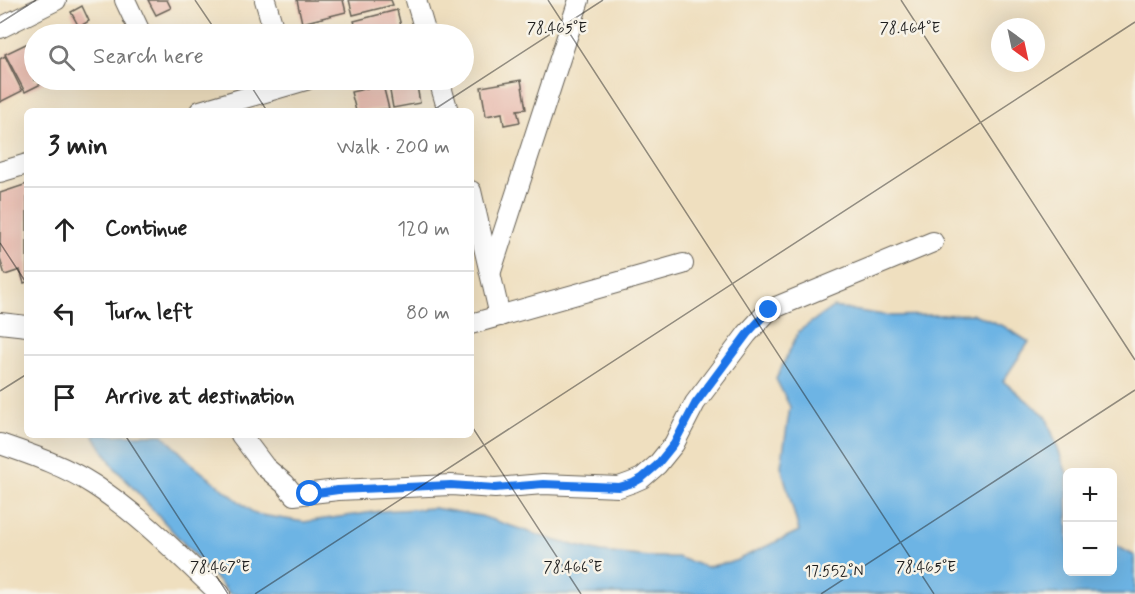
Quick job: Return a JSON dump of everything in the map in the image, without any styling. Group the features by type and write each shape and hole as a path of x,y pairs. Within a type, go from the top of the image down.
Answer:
{"street":[{"path":"0,28 56,0"},
{"path":"125,0 136,24"},
{"path":"265,0 271,24"},
{"path":"416,0 423,24"},
{"path":"491,271 579,0"},
{"path":"209,108 266,90"},
{"path":"442,90 447,108"},
{"path":"0,172 24,165"},
{"path":"474,203 500,316"},
{"path":"243,438 265,467 294,495 338,490 451,485 495,488 543,484 619,487 642,478 657,465 674,444 695,404 747,334 769,310 933,242"},
{"path":"474,323 684,264"},
{"path":"0,323 24,326"},
{"path":"0,444 49,462 93,484 132,513 220,594"}],"water":[{"path":"833,307 890,316 974,314 1005,327 1029,342 1003,381 1046,416 1065,468 1063,468 1063,576 1117,576 1117,546 1135,556 1135,594 230,594 114,467 95,438 166,438 194,466 255,514 304,522 381,511 434,508 481,516 553,540 601,552 677,557 706,567 735,561 799,531 781,466 790,407 776,379 799,331"}],"building":[{"path":"148,0 167,0 171,8 156,15"},
{"path":"297,0 343,0 346,12 302,23"},
{"path":"349,0 391,0 393,5 353,15"},
{"path":"82,6 89,21 77,24 71,12"},
{"path":"397,10 400,24 355,24 354,21"},
{"path":"24,45 24,90 29,90 25,92 5,54"},
{"path":"5,56 22,91 0,102 0,59"},
{"path":"521,80 526,109 517,110 520,122 504,125 502,113 486,116 481,87"},
{"path":"384,90 389,108 355,108 351,92"},
{"path":"390,90 418,90 420,103 393,108"},
{"path":"24,185 24,283 20,270 5,275 0,259 0,193"}],"route":[{"path":"310,494 338,490 451,485 495,488 543,484 619,487 633,483 657,465 674,444 695,404 747,334 769,310"}]}
